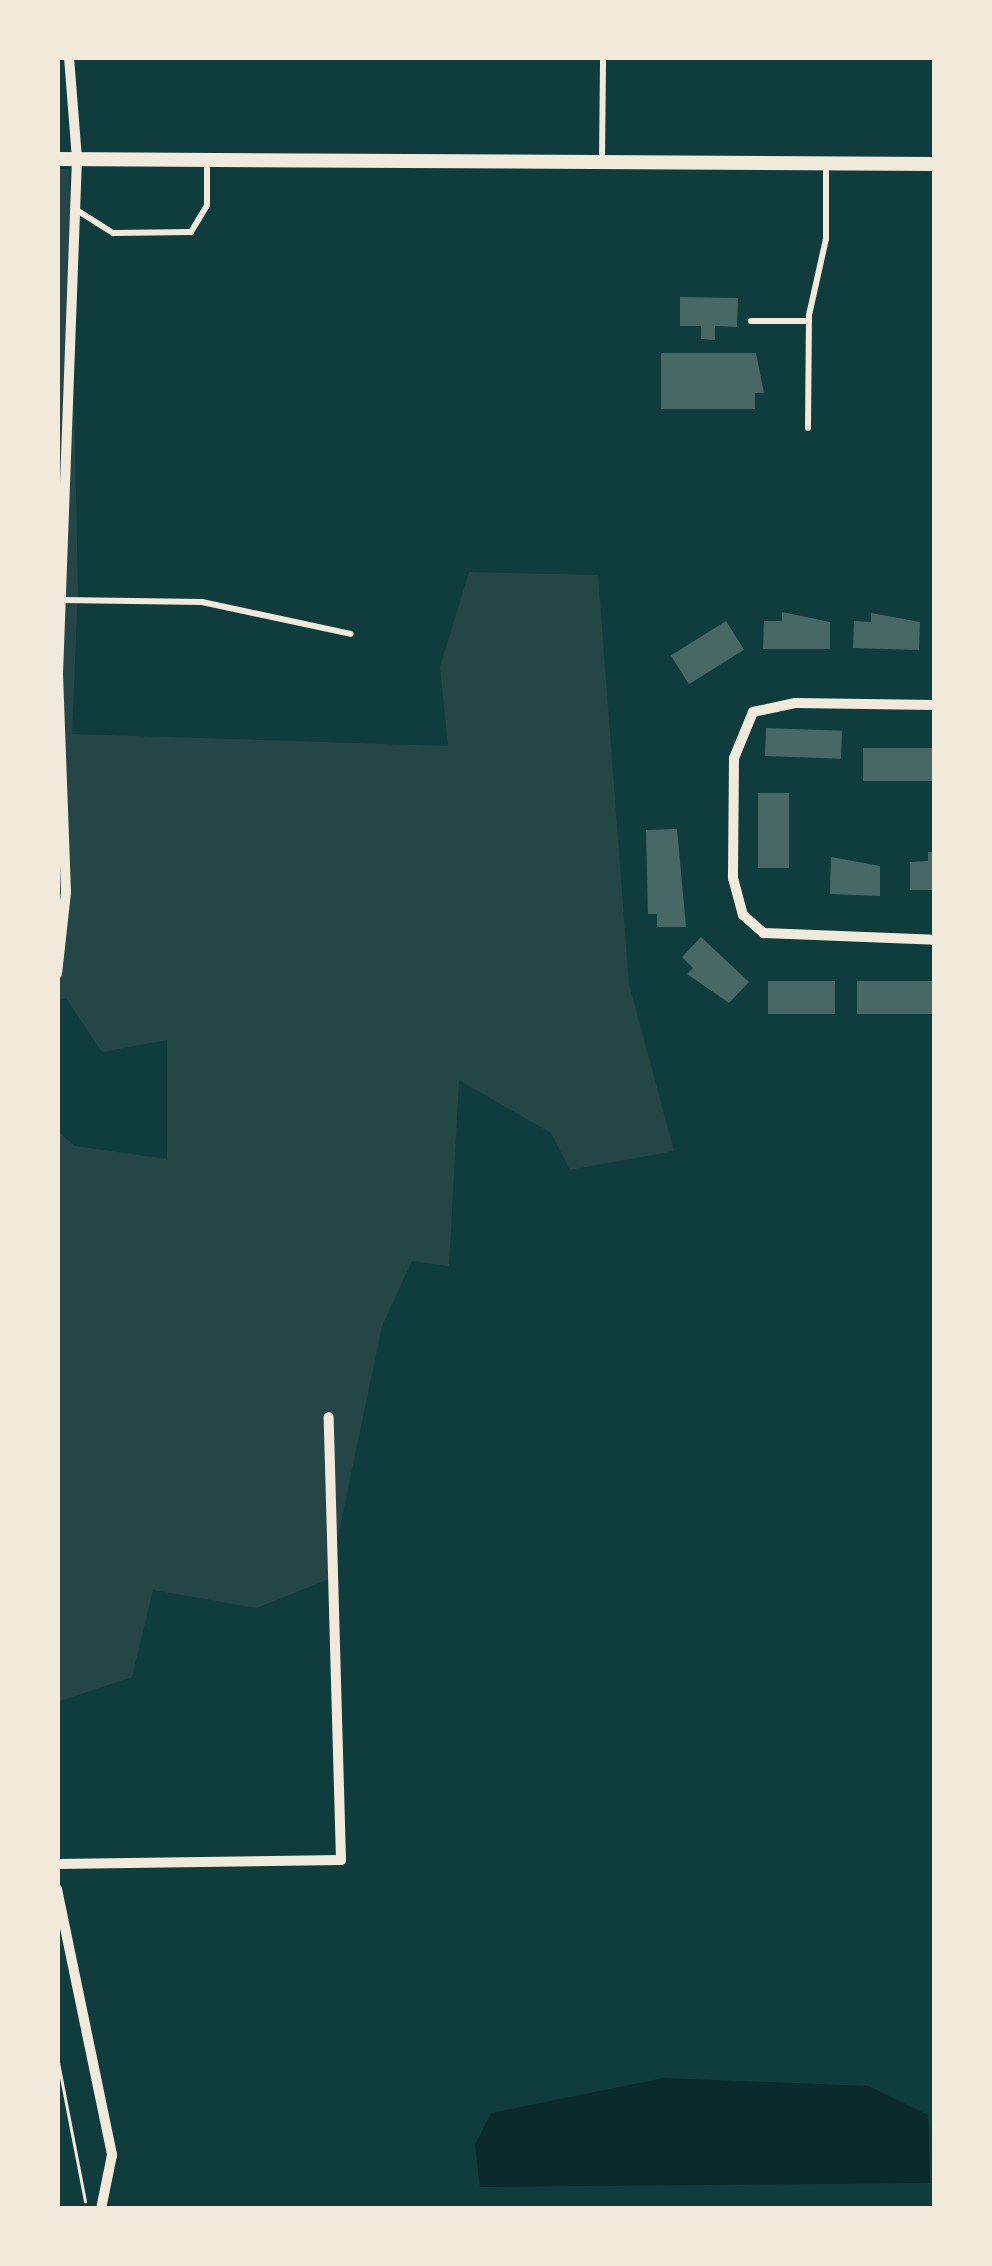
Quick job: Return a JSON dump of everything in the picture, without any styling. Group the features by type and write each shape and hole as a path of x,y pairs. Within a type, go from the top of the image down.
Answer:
{"street":[{"path":"57,974 66,892 62,599 77,159 69,57"},
{"path":"57,159 935,164"},
{"path":"935,705 795,703 753,712 734,758 733,878 743,915 764,933 935,940"},
{"path":"57,1864 341,1860 329,1417"},
{"path":"57,1889 112,2155 101,2209"}],"lane":[{"path":"602,163 603,57"},
{"path":"75,209 113,233 191,232 207,205 207,161"},
{"path":"808,428 809,321 826,239 826,164"},
{"path":"751,322 809,321"},
{"path":"62,599 202,602 351,634"}],"path":[{"path":"57,2057 87,2209"}],"shaded area":[{"path":"57,169 69,169 78,590 72,734 448,746 440,667 469,572 598,575 629,984 674,1151 570,1170 551,1133 459,1080 449,1266 412,1261 382,1326 329,1579 257,1608 153,1590 132,1677 57,1702 57,1131 75,1146 167,1159 167,1040 102,1052 66,998 57,1001"},
{"path":"664,2078 869,2086 928,2115 930,2183 480,2187 475,2145 491,2113"}],"building":[{"path":"680,297 738,298 737,327 715,326 715,340 701,339 701,326 680,326"},
{"path":"661,353 756,353 764,393 755,393 755,409 661,409"},
{"path":"782,612 830,622 830,649 763,649 764,621 782,621"},
{"path":"871,613 920,622 919,650 853,648 854,621 871,622"},
{"path":"726,621 744,650 689,684 671,655"},
{"path":"766,728 842,731 841,759 765,756"},
{"path":"863,748 935,748 935,781 863,781"},
{"path":"758,793 789,793 789,868 758,868"},
{"path":"677,829 686,927 657,927 657,914 648,914 646,830"},
{"path":"928,852 935,852 935,890 910,890 910,862 928,861"},
{"path":"831,857 880,866 880,896 830,894"},
{"path":"701,937 749,982 729,1003 687,974 693,968 682,957"},
{"path":"768,981 835,981 835,1014 768,1014"},
{"path":"857,981 935,981 935,1014 857,1014"}]}
